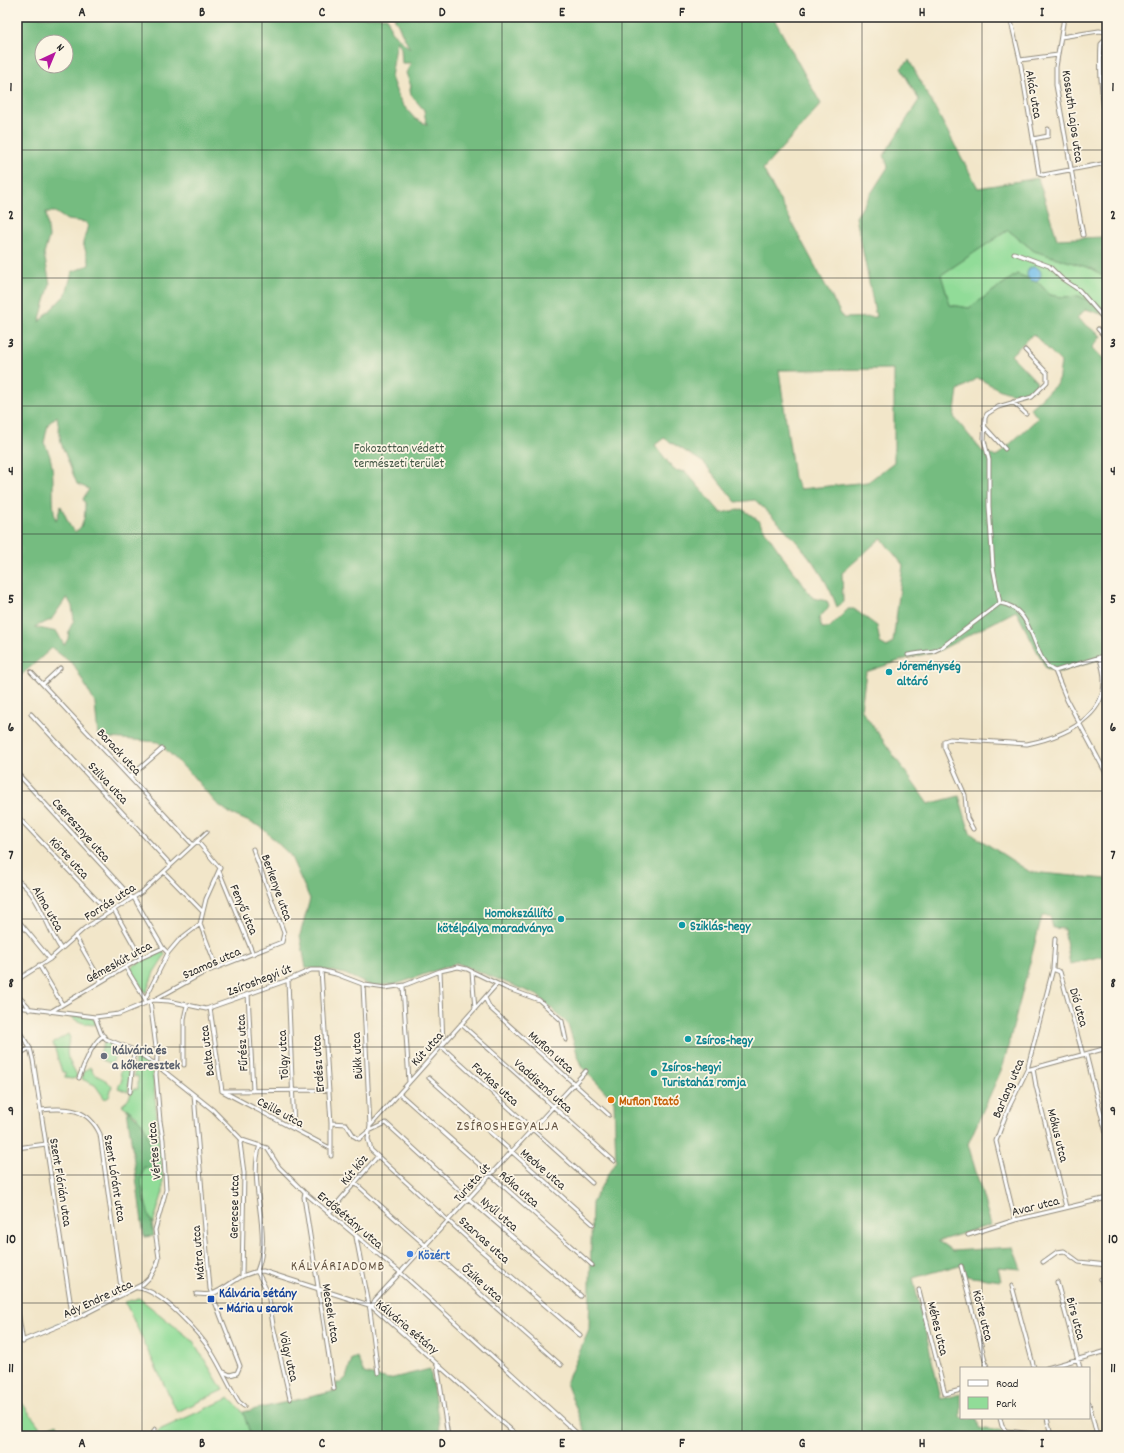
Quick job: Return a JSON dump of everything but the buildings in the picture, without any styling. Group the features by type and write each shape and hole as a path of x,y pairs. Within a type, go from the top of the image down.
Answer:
{"street":[{"name":"Akác utca","path":"1010,17 1020,60 1039,174 1042,175 1071,170"},
{"name":"Kossuth Lajos utca","path":"1064,17 1058,55 1056,85 1083,236"},
{"path":"1061,37 1099,31 1107,32"},
{"path":"1107,38 1101,44 1100,64 1107,128"},
{"path":"1020,60 1058,55"},
{"path":"1033,139 1048,136 1048,129"},
{"path":"1071,170 1107,163"},
{"path":"1014,253 1049,266 1086,298 1107,322"},
{"path":"1098,329 1107,339"},
{"path":"1000,603 997,597 994,566 989,506 989,460 984,440 984,426 987,414 998,407 1032,397 1048,381 1047,373 1025,350"},
{"path":"1013,402 1026,414"},
{"path":"984,426 1005,448"},
{"path":"908,655 942,647 1000,603 1009,604 1016,608 1032,634 1045,665 1055,671 1067,700 1107,775"},
{"path":"1055,671 1107,655"},
{"path":"973,829 967,818 965,795 944,747 944,741 950,739 1027,744 1038,742 1081,724 1094,711 1103,694 1104,676 1099,657"},
{"path":"43,684 60,668"},
{"name":"Barack utca","path":"31,672 193,845"},
{"name":"Szilva utca","path":"31,714 172,864"},
{"path":"130,777 162,749"},
{"name":"Cseresznye utca","path":"17,773 133,898 163,948"},
{"name":"Körte utca","path":"17,816 109,913"},
{"name":"Forrás utca","path":"17,980 50,959 75,936 133,898 164,872 207,832"},
{"path":"197,841 220,870 202,911 200,924 217,968"},
{"name":"Berkenye utca","path":"253,849 284,933 282,942 279,944"},
{"name":"Fenyő utca","path":"220,870 253,954"},
{"path":"164,872 202,911"},
{"name":"Alma utca","path":"17,880 22,883 34,900 60,950"},
{"path":"114,910 141,958"},
{"path":"17,919 50,959"},
{"name":"Gémeskút utca","path":"50,1012 141,958 163,948 168,954 179,940 200,924"},
{"path":"75,936 101,981"},
{"name":"Barlang utca","path":"1015,1220 996,1141 1008,1109 1027,1070 1053,969 1055,940"},
{"name":"Szamos utca","path":"148,1001 203,973 279,944"},
{"path":"17,1008 95,1017 119,1014 148,1001 168,954"},
{"path":"1105,962 1107,969"},
{"path":"39,965 62,1004"},
{"name":"Zsíroshegyi út","path":"148,1001 187,1005 202,1009 210,1008 288,980 308,971 322,970 344,976 363,985 385,988 403,986 440,971 458,967 540,1001 562,1021 566,1040"},
{"path":"126,968 148,1001"},
{"name":"Dió utca","path":"1053,969 1060,972 1085,1054"},
{"name":"Erdész utca","path":"322,970 331,1123 331,1156"},
{"path":"440,971 442,1045"},
{"path":"472,972 475,1009"},
{"name":"Tölgy utca","path":"288,980 294,1090 294,1129"},
{"name":"Kút utca","path":"370,1126 497,984"},
{"name":"Bükk utca","path":"363,985 370,1126 369,1131"},
{"path":"403,986 409,1082"},
{"name":"Fűrész utca","path":"248,994 253,1090"},
{"path":"17,996 26,1004 29,1010"},
{"name":"Muflon utca","path":"485,998 490,1008 609,1115"},
{"name":"Vértes utca","path":"135,1288 151,1276 157,1265 159,1258 156,1230 166,1190 164,1140 160,1121 155,1064 156,1055 148,1001"},
{"path":"184,1065 184,1019 187,1005"},
{"name":"Balta utca","path":"210,1008 222,1091"},
{"path":"95,1017 103,1035 134,1050 155,1064 213,1110 242,1140"},
{"name":"Vaddisznó utca","path":"461,1024 553,1108 614,1161"},
{"path":"17,1028 30,1048 17,1055"},
{"path":"79,1078 81,1070 96,1043 103,1035"},
{"name":"Farkas utca","path":"442,1045 532,1130 592,1183"},
{"name":"Szent Flórián utca","path":"30,1048 73,1320"},
{"path":"1027,1070 1107,1048"},
{"path":"130,1092 134,1050"},
{"path":"1085,1054 1107,1138"},
{"name":"Mókus utca","path":"1033,1069 1066,1207"},
{"name":"Turista út","path":"370,1306 586,1071"},
{"name":"Medve utca","path":"429,1078 593,1224"},
{"path":"222,1091 329,1090"},
{"name":"Csille utca","path":"222,1091 328,1147 331,1147"},
{"name":"Róka utca","path":"400,1094 592,1265"},
{"name":"Mátra utca","path":"194,1095 212,1294 240,1366 237,1373 230,1375 224,1372"},
{"name":"Szent Lóránt utca","path":"41,1110 59,1108 73,1109 91,1120 97,1127 100,1134 122,1295"},
{"path":"331,1123 346,1124 357,1139 362,1139 369,1131"},
{"name":"Nyúl utca","path":"369,1131 386,1123 469,1199 581,1296"},
{"path":"369,1131 368,1143 377,1157"},
{"name":"Erdősétány utca","path":"242,1140 260,1145 269,1150 279,1167 305,1193 401,1273 580,1436"},
{"name":"Gerecse utca","path":"242,1140 240,1143 244,1173 242,1275"},
{"path":"17,1148 46,1144"},
{"name":"Gerecse utca","path":"257,1272 263,1245 257,1168 260,1145"},
{"name":"Kút köz","path":"329,1213 377,1157"},
{"name":"Szarvas utca","path":"377,1157 580,1335"},
{"name":"Őzike utca","path":"355,1183 562,1365"},
{"name":"Mecsek utca","path":"305,1193 304,1197 334,1389"},
{"name":"Avar utca","path":"968,1235 1015,1220 1107,1198"},
{"path":"356,1236 370,1306 378,1373"},
{"path":"1043,1262 1057,1252 1064,1251 1079,1262 1107,1265"},
{"name":"Körte utca","path":"961,1266 987,1367"},
{"name":"Kálvária sétány","path":"212,1294 242,1275 257,1272 271,1273 370,1306 518,1436"},
{"name":"Völgy utca","path":"257,1272 268,1293 273,1325 290,1399"},
{"path":"1101,1280 1107,1297"},
{"name":"Birs utca","path":"1057,1282 1080,1367"},
{"path":"1012,1286 1034,1367"},
{"name":"Ady Endre utca","path":"17,1343 23,1342 73,1320 135,1288 142,1288 152,1292 186,1322 211,1352 224,1372"},
{"name":"Méhes utca","path":"919,1290 945,1394 960,1390"},
{"path":"196,1294 212,1294"},
{"path":"17,1306 23,1342"},
{"path":"1051,1367 1107,1352"},
{"path":"437,1364 448,1436"},
{"path":"224,1372 234,1393 244,1406"},
{"path":"1090,1407 1098,1436"},
{"path":"1000,1419 1002,1426 1006,1431 1052,1436 1047,1419"},
{"path":"152,1436 155,1429"}],"green space":[{"name":"Fokozottan védett természeti terület","path":"17,17 387,17 391,31 410,49 394,17 773,17 821,104 763,169 843,318 876,317 856,217 888,167 884,155 919,100 901,68 909,60 978,188 1038,178 1057,239 1103,237 1107,247 1107,280 1093,269 1034,251 1008,230 941,275 950,305 969,308 1017,274 1038,282 1050,295 1063,297 1079,296 1107,310 1107,316 1086,309 1077,318 1101,336 1092,348 1107,362 1107,657 1059,672 1046,668 1016,611 938,651 908,658 866,672 861,709 928,804 959,796 970,833 1030,872 1107,879 1107,955 1070,964 1064,929 1053,928 1050,916 1042,916 1003,1066 968,1144 991,1225 938,1241 953,1251 1013,1247 1021,1269 998,1267 1001,1281 966,1276 963,1264 913,1278 941,1399 960,1394 960,1419 977,1419 979,1428 1034,1436 587,1436 566,1383 589,1330 592,1203 616,1160 614,1101 581,1066 568,1024 537,995 457,963 397,984 371,986 345,974 321,969 306,968 300,935 310,899 290,855 261,827 231,814 216,803 191,774 158,742 98,737 95,703 74,665 52,648 17,679","holes":["397,40 401,48 402,63 411,63 406,73 411,86 411,95 424,110 428,125 415,119 403,105 391,77","46,212 55,212 67,220 85,222 88,225 83,243 89,265 72,272 66,294 39,322 50,284 44,254 49,237","1033,334 1061,362 1058,383 1030,408 1038,418 996,457 982,451 954,417 958,390 978,378 1000,390 1015,394 1022,393 1037,385 1036,381 1011,355","894,369 894,462 868,482 800,489 794,478 779,370","57,416 61,443 77,484 89,489 83,499 85,503 83,523 75,532 70,526 61,506 56,521 54,511 53,472 49,452 44,443 48,424","664,438 704,463 736,502 755,500 791,536 813,562 831,591 837,607 843,602 842,573 881,538 903,565 893,642 887,647 880,643 877,626 854,609 848,609 829,628 822,628 819,618 829,607 827,601 813,598 757,519 742,509 721,513 686,472 674,470 655,445","67,597 72,606 74,620 69,630 68,639 64,645 57,632 34,627 51,620"]},
{"path":"1008,230 1034,251 1093,269 1107,280 1107,310 1079,296 1063,297 1050,295 1038,282 1017,274 969,308 950,305 941,275"},
{"path":"162,950 165,955 154,972 146,993 130,969 131,967"},
{"path":"71,1016 92,1017 97,1024 91,1025 83,1023 75,1020"},
{"path":"68,1034 70,1038 67,1054 77,1077 72,1079 65,1077 65,1072 62,1072 53,1043"},
{"path":"105,1041 118,1048 112,1064 98,1058"},
{"path":"137,1056 152,1067 163,1178 163,1192 153,1224 148,1214 140,1178 144,1167 137,1116 122,1105 128,1100 133,1089 138,1089 138,1076 134,1077 135,1057"},
{"path":"131,1064 128,1092 118,1088 122,1080 120,1072"},
{"path":"90,1067 95,1074 107,1081 112,1087 109,1097 105,1099 95,1085 82,1079 84,1071"},
{"path":"127,1109 144,1125 153,1152 154,1165 149,1168 144,1167 141,1185 153,1227 154,1236 144,1237"},
{"path":"139,1298 193,1341 223,1390 177,1412 125,1302"},
{"path":"357,1357 364,1373 389,1379 430,1369 441,1436 251,1436 243,1412 336,1391 336,1383 340,1383 346,1378 352,1359"},
{"path":"17,1396 42,1430 57,1424 63,1436 17,1436"},
{"path":"229,1398 243,1412 251,1436 154,1436 159,1430"}],"water":[{"path":"1034,267 1039,269 1041,274 1039,279 1034,281 1029,279 1027,274 1029,269"}],"waterway":[{"path":"125,1290 132,1287"},
{"path":"79,1315 119,1293"},
{"path":"25,1338 70,1320"}],"place":[{"name":"Jóreménység altáró","path":"889,672"},
{"name":"Homokszállító kötélpálya maradványa","path":"561,919"},
{"name":"Sziklás-hegy","path":"682,925"},
{"name":"Zsíros-hegy","path":"688,1039"},
{"name":"Kálvária és a kőkeresztek","path":"104,1056"},
{"name":"Zsíros-hegyi Turistaház romja","path":"654,1073"},
{"name":"Muflon Itató","path":"611,1100"},
{"name":"Közért","path":"410,1254"},
{"name":"Kálvária sétány - Mária u sarok","path":"211,1299"}],"district":[{"name":"ZSÍROSHEGYALJA","path":"508,1125"},
{"name":"KÁLVÁRIADOMB","path":"338,1265"}]}
